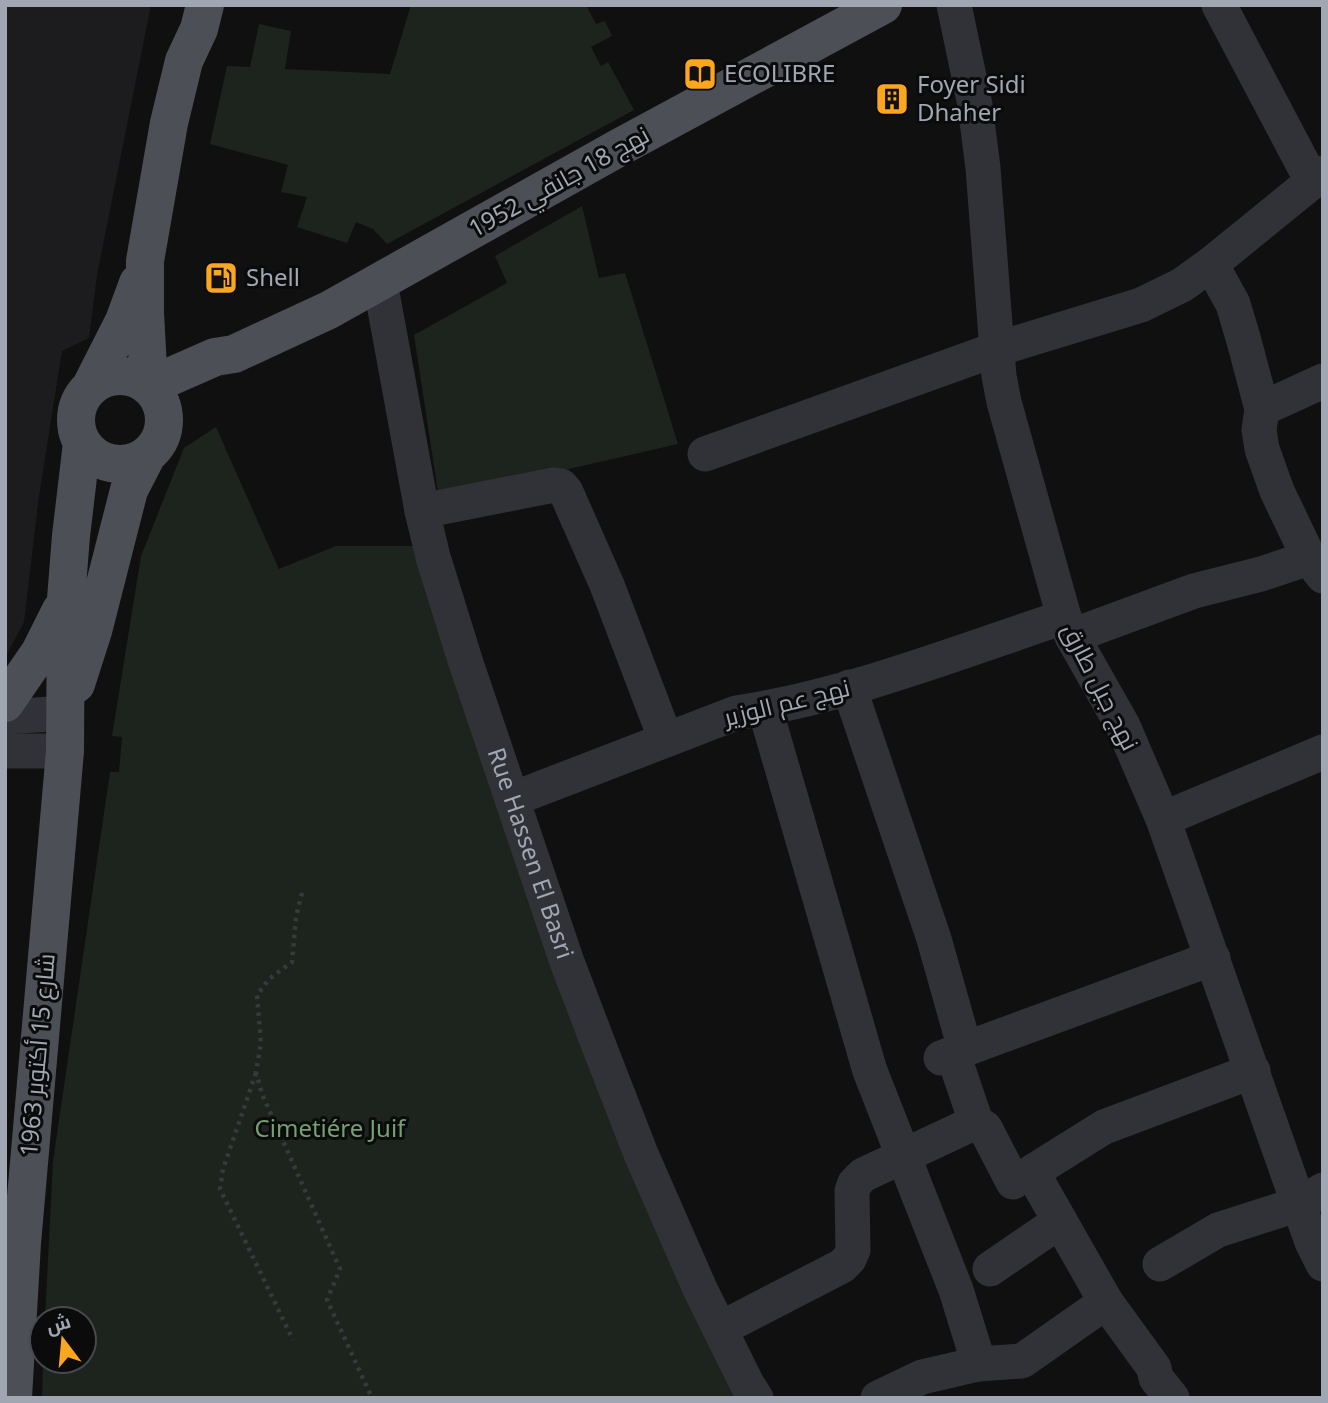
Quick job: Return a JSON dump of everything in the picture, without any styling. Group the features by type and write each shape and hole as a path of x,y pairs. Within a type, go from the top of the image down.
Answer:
{"main road":[{"path":"178,5 184,61"},
{"path":"90,388 124,321 145,261 169,123 184,61 199,29 205,5"},
{"name":"نهج 18 جانفي 1952","path":"149,386 329,310 620,147 883,5"},
{"path":"145,261 149,386"},
{"path":"145,313 155,332 170,348 187,355 225,355"},
{"name":"شارع 15 أكتوبر 1963","path":"66,713 93,631 129,490 155,443 194,390 225,355"},
{"path":"113,376 138,379 149,386 163,406 155,443 135,463 111,464 99,460 82,443 76,421 82,397 100,381 113,376"},
{"name":"شارع 15 أكتوبر 1963","path":"13,1398 22,1242 65,751 66,599 82,443"},
{"path":"5,703 40,652 66,599"}],"street":[{"name":"نهج جبل طارق","path":"954,5 975,105 984,167 997,349 1004,401 1068,627 1123,726 1163,819 1252,1071 1311,1197 1323,1264"},
{"path":"705,454 997,349 1141,305 1182,285 1212,264 1317,177 1219,5"},
{"path":"1212,264 1233,304 1262,409 1259,430 1262,449 1277,491 1316,567"},
{"name":"Rue Hassen El Basri","path":"380,282 422,511 433,557 465,660 567,962 641,1154 720,1329 756,1398"},
{"path":"1262,409 1323,381"},
{"path":"422,511 554,485 561,486 607,585 666,740"},
{"name":"نهج عم الوزير","path":"513,799 736,713 765,709 849,687 1261,574 1316,567"},
{"path":"849,687 934,939 953,1054 976,1122 985,1128 1013,1182"},
{"path":"765,709 870,1071 956,1290 979,1364"},
{"path":"5,717 66,713"},
{"path":"5,751 65,751"},
{"path":"1163,819 1323,752"},
{"path":"953,1054 1213,958"},
{"path":"1164,1388 1154,1368 1106,1302 1032,1171 1104,1127 1252,1071"},
{"path":"720,1329 842,1266 849,1259 853,1250 852,1191 863,1175 976,1122"},
{"path":"1160,1264 1218,1230 1311,1197"},
{"path":"990,1269 1060,1221"},
{"path":"878,1398 922,1377 979,1364 1022,1361 1106,1302"}],"path":[{"path":"293,1340 220,1189 223,1169 257,1072 261,1043 257,995 270,979 292,962 296,917 302,893"},
{"path":"257,1072 262,1094 340,1269 327,1300 372,1398"}],"shaded area":[{"path":"5,5 151,5 97,275 89,338 62,351 39,496 24,622 5,658"}],"green space":[{"path":"411,5 586,5 596,24 605,21 612,36 591,47 601,66 608,62 634,110 387,244 373,229 356,222 347,243 297,227 307,197 281,192 288,165 210,144 227,66 250,67 259,24 291,31 285,69 390,74"},
{"path":"582,206 599,278 625,273 678,444 439,499 414,335 507,283 495,256"},
{"name":"Cimetiére Juif","path":"216,427 279,569 336,546 414,546 741,1398 42,1398 43,1375 98,1375 98,1305 46,1305 53,1161 110,772 119,772 122,737 112,736 141,556 184,448"}],"place":[{"name":"ECOLIBRE","path":"700,74"},
{"name":"Foyer Sidi Dhaher","path":"892,99"},
{"name":"Shell","path":"221,278"}]}
